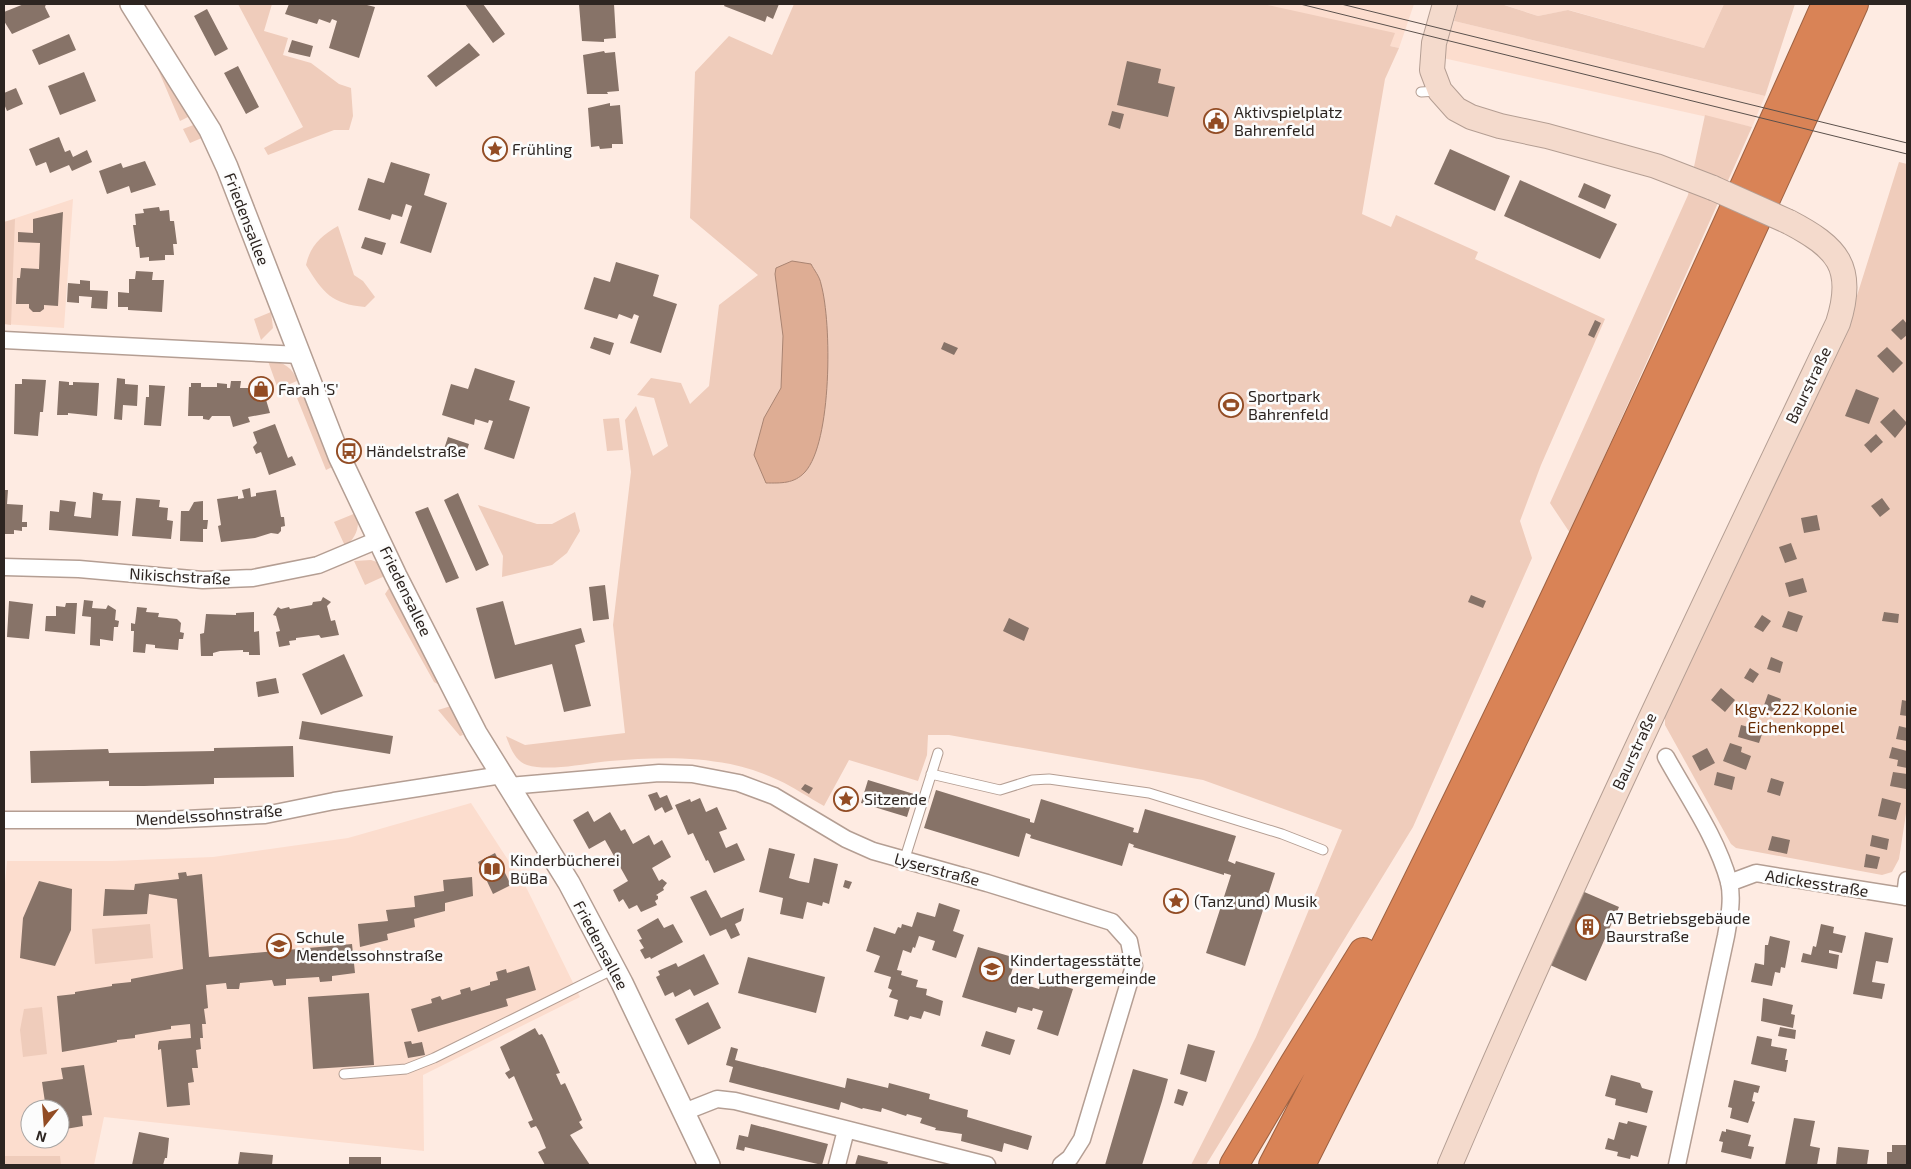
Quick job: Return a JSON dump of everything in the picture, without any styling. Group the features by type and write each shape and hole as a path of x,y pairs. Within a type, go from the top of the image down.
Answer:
{"highway":[{"path":"1759,155 1808,4"},
{"path":"1273,1165 1444,827 1645,404 1826,4"},
{"path":"1301,1165 1464,838 1595,567 1713,315 1854,4"},
{"path":"1234,1165 1294,1064 1444,827"}],"main road":[{"name":"Baurstraße","path":"1445,4 1434,43 1430,91 1471,117 1656,166 1713,188 1789,222 1827,244 1838,261 1845,287 1843,306 1838,323 1631,757 1526,987 1450,1165"}],"street":[{"name":"Friedensallee","path":"131,4 210,130 229,172 339,456 396,576 476,733 569,883 614,969 709,1165"},
{"path":"4,340 300,355"},
{"name":"Nikischstraße","path":"4,567 79,569 203,580 245,578 292,572 318,565 380,540"},
{"name":"Baurstraße","path":"1666,757 1714,845 1729,883 1730,907 1726,936 1677,1165"},
{"name":"Lyserstraße","path":"505,780 659,773 692,774 720,779 774,796 846,840 904,861 1104,918 1119,928 1129,941 1134,966 1082,1139 1070,1158 1061,1165"},
{"name":"Mendelssohnstraße","path":"4,820 155,821 265,814 505,780"},
{"name":"Adickesstraße","path":"1729,883 1756,873 1906,897"},
{"path":"1906,897 1907,880"},
{"path":"684,1112 717,1100 725,1100 987,1165"},
{"path":"837,1165 846,1130"}],"lane":[{"path":"904,861 938,753"},
{"path":"931,774 1000,790 1032,780 1049,780 1149,793 1282,834 1323,850"},
{"path":"344,1074 406,1069 434,1058 614,969"}],"shaded area":[{"path":"1210,4 1414,4 1399,48"},
{"path":"1502,4 1724,4 1704,48 1569,10 1538,16"},
{"path":"1454,21 1765,96 1752,127 1443,58"},
{"path":"73,199 64,328 4,324 4,222"},
{"path":"792,261 811,264 821,284 825,302 828,353 825,410 814,457 805,472 792,481 766,483 754,455 764,418 781,388 783,336 775,274 776,268"},
{"name":"Schule Mendelssohnstraße","path":"471,803 527,889 580,997 423,1075 424,1151 104,1117 94,1165 4,1165 4,895 7,861 112,861 213,857 348,838"}],"green space":[{"path":"238,4 272,4 264,31 288,38 283,55 311,63 339,84 351,88 353,116 349,130 334,130 268,155 264,148 303,127"},
{"path":"794,4 1263,4 1395,33 1390,46 1399,48 1385,79 1362,214 1391,227 1396,215 1478,252 1475,259 1605,319 1541,465 1520,521 1532,558 1413,827 1206,1165 1191,1165 1256,1037 1342,830 1203,780 949,735 928,735 927,755 918,781 849,760 824,806 790,786 758,772 738,766 696,759 653,758 546,768 536,767 523,763 516,757 506,736 525,745 625,733 613,625 631,472 625,420 636,406 653,456 668,446 654,398 637,395 651,378 681,383 690,404 709,386 719,305 758,275 690,218 695,72 729,36 772,55"},
{"path":"1458,4 1501,4 1538,16 1568,10 1704,48 1724,4 1795,4 1765,96 1454,21"},
{"path":"148,46 192,115 180,121"},
{"path":"1705,115 1752,127 1570,533 1550,503 1688,195"},
{"path":"196,124 204,137 190,143 183,129"},
{"name":"Klgv. 222 Kolonie Eichenkoppel","path":"1899,162 1907,164 1907,807 1899,859 1892,872 1882,875 1736,848 1731,844 1665,725 1665,701 1850,318"},
{"path":"15,219 11,325 4,324 4,222"},
{"path":"338,226 354,275 363,281 375,297 365,307 336,300 323,290 306,265 310,252 317,242"},
{"path":"271,312 273,328 261,340 254,319"},
{"path":"268,361 282,363 293,372 297,381 278,389"},
{"path":"303,395 332,467 326,470 297,398"},
{"path":"619,418 623,450 607,451 603,419"},
{"path":"478,505 537,524 552,524 575,512 580,531 567,553 552,565 502,577 503,556"},
{"path":"356,513 357,531 352,540 345,546 334,522"},
{"path":"371,560 380,563 387,575 365,585 354,561"},
{"path":"391,585 443,687 434,682 385,594"},
{"path":"451,706 463,735 460,736 438,710"},
{"path":"150,924 153,958 95,964 92,929"},
{"path":"42,1007 47,1054 23,1057 20,1030 24,1009"},
{"path":"4,1156 60,1156 61,1165 4,1165"}],"building":[{"path":"24,4 46,4 45,7 50,17 12,34 4,21 4,12"},
{"path":"289,4 363,4 375,7 359,58 329,48 337,21 332,19 330,23 319,19 317,24 285,14"},
{"path":"465,4 483,4 505,34 493,43"},
{"path":"579,4 614,4 616,38 604,39 604,42 582,41"},
{"path":"725,4 779,4 773,19 767,16 765,22 724,6"},
{"path":"207,9 228,49 215,56 194,16"},
{"path":"69,34 76,50 39,65 32,50"},
{"path":"292,40 313,46 310,57 288,52"},
{"path":"469,43 480,55 436,87 427,76"},
{"path":"604,51 605,53 615,52 619,91 607,92 608,94 587,94 583,55"},
{"path":"1127,61 1161,69 1158,83 1175,87 1168,117 1117,105"},
{"path":"238,66 259,107 246,114 224,73"},
{"path":"84,72 96,101 60,115 48,86"},
{"path":"16,88 23,104 7,111 4,104 4,93"},
{"path":"610,103 610,106 620,105 623,144 612,144 612,148 600,149 599,146 591,147 588,108"},
{"path":"1112,111 1124,114 1120,129 1108,125"},
{"path":"59,137 65,152 70,150 73,157 87,150 92,162 72,171 69,165 50,173 46,162 36,166 29,149"},
{"path":"1450,149 1510,176 1495,211 1434,184"},
{"path":"145,161 156,185 131,193 129,186 107,194 99,171 121,163 123,168"},
{"path":"391,162 430,174 424,195 447,203 431,253 400,243 412,206 406,204 402,217 392,214 390,220 358,210 368,178 384,183"},
{"path":"1520,180 1617,224 1600,259 1504,216"},
{"path":"1584,183 1611,195 1605,209 1578,197"},
{"path":"159,207 160,211 169,210 170,221 174,221 177,244 173,244 174,255 165,255 165,260 149,261 149,257 140,258 139,247 136,247 133,225 136,225 135,214 144,213 143,209"},
{"path":"63,212 58,306 44,305 44,309 40,312 33,312 29,308 29,304 16,304 17,278 20,278 21,268 39,269 40,243 18,242 18,232 33,233 33,219"},
{"path":"365,237 386,243 382,255 361,248"},
{"path":"616,262 659,275 653,296 677,304 661,353 630,343 639,316 634,314 632,319 619,314 617,319 584,309 594,277 610,282"},
{"path":"136,271 153,272 152,280 164,280 162,312 128,310 128,307 118,307 118,292 129,293 129,279 135,279"},
{"path":"80,280 90,281 90,290 108,291 107,309 91,308 92,297 79,296 79,303 67,302 68,283 80,284"},
{"path":"1903,319 1907,324 1907,335 1901,340 1891,330"},
{"path":"1595,320 1601,323 1594,338 1588,335"},
{"path":"594,337 614,343 610,355 590,348"},
{"path":"944,342 958,348 954,355 941,349"},
{"path":"1887,347 1903,363 1893,373 1877,356"},
{"path":"475,368 515,381 509,400 530,407 514,459 484,449 493,421 489,420 488,423 475,419 474,425 442,415 451,384 468,389"},
{"path":"117,378 125,379 125,384 138,385 137,406 123,405 122,420 114,419"},
{"path":"22,379 46,380 43,412 40,412 38,436 14,434 15,384 22,384"},
{"path":"59,381 69,382 69,385 73,385 73,382 99,383 97,416 68,413 68,415 57,415"},
{"path":"231,381 241,381 240,388 256,388 257,384 264,383 266,391 264,393 270,413 248,417 250,422 233,427 230,416 212,416 209,420 203,419 203,416 188,416 189,387 191,387 191,383 201,383 201,387 217,387 217,383 227,384 227,388 230,388"},
{"path":"149,385 165,386 161,426 144,425"},
{"path":"1856,389 1879,398 1869,424 1845,416"},
{"path":"1894,409 1907,423 1895,438 1880,422"},
{"path":"275,424 288,458 292,456 296,465 269,475 261,452 256,454 253,447 257,443 253,432"},
{"path":"1876,434 1883,442 1871,453 1864,445"},
{"path":"448,437 469,444 465,456 444,449"},
{"path":"250,488 251,497 256,496 256,493 276,490 281,517 284,517 285,526 281,527 281,531 278,534 271,533 255,538 221,542 218,526 221,525 217,499 238,496 238,499 244,498 242,490"},
{"path":"4,490 8,490 7,504 23,505 22,522 27,522 27,527 22,527 22,531 14,530 14,534 4,534"},
{"path":"93,492 103,494 102,500 121,501 118,536 49,530 50,511 59,512 60,500 76,502 74,516 91,518"},
{"path":"458,493 489,565 476,571 444,500"},
{"path":"136,498 160,500 159,507 168,508 167,520 173,521 171,539 132,536"},
{"path":"1882,498 1890,509 1880,517 1871,506"},
{"path":"203,501 203,520 208,520 207,529 203,529 203,542 180,541 181,511 189,511 194,502"},
{"path":"428,507 459,578 446,583 415,512"},
{"path":"1817,515 1820,530 1804,533 1801,518"},
{"path":"1791,543 1797,559 1785,563 1779,547"},
{"path":"1803,578 1807,592 1789,597 1785,583"},
{"path":"605,585 609,619 593,621 589,587"},
{"path":"1471,595 1486,601 1483,608 1468,602"},
{"path":"323,597 331,602 327,606 331,621 335,620 339,635 321,638 319,635 296,638 296,640 289,641 290,645 279,647 276,632 280,631 276,616 273,615 278,607 281,609 289,607 290,609 312,605 313,602 321,601"},
{"path":"84,600 93,601 92,608 106,609 108,605 116,610 115,620 119,621 118,627 114,627 113,641 100,639 100,646 90,645 91,617 82,616"},
{"path":"9,601 33,604 29,639 7,637"},
{"path":"503,601 515,645 581,628 585,642 575,645 591,706 564,712 552,664 495,679 476,608"},
{"path":"66,603 77,603 75,634 45,631 46,616 56,616 56,606 65,607"},
{"path":"137,607 147,608 146,612 159,613 158,617 177,619 181,623 180,632 184,633 183,639 179,639 178,650 155,648 155,645 146,644 145,653 133,652 134,631 131,631 131,623 135,624"},
{"path":"1788,611 1803,616 1797,632 1782,627"},
{"path":"254,612 254,632 259,631 260,655 249,655 249,652 243,652 243,650 220,651 213,653 213,656 201,656 200,634 204,633 206,614 236,615 236,613"},
{"path":"1884,612 1899,614 1898,623 1882,621"},
{"path":"1762,615 1771,621 1763,632 1754,627"},
{"path":"1009,618 1029,628 1024,641 1003,631"},
{"path":"344,654 363,696 321,715 302,674"},
{"path":"1771,657 1783,662 1780,673 1767,669"},
{"path":"1750,668 1759,674 1753,683 1744,678"},
{"path":"276,678 279,693 258,697 256,682"},
{"path":"1721,688 1735,700 1725,712 1711,700"},
{"path":"1768,694 1781,699 1776,713 1763,708"},
{"path":"1902,700 1907,701 1907,716 1900,715"},
{"path":"302,721 393,736 390,754 299,739"},
{"path":"1741,725 1763,731 1759,743 1738,737"},
{"path":"1899,726 1907,728 1907,741 1896,739"},
{"path":"1730,743 1742,747 1741,752 1751,756 1746,770 1723,761"},
{"path":"293,746 294,777 214,778 214,784 144,786 109,786 109,781 31,783 30,751 108,749 109,753 214,751 214,748"},
{"path":"1892,747 1907,751 1907,768 1897,766 1898,760 1889,758"},
{"path":"1707,748 1715,763 1700,771 1692,756"},
{"path":"1717,772 1735,777 1732,790 1714,785"},
{"path":"1893,772 1907,774 1906,789 1890,786"},
{"path":"1771,778 1784,782 1780,796 1767,792"},
{"path":"868,780 914,794 907,817 861,803"},
{"path":"805,784 813,788 809,794 801,789"},
{"path":"936,790 1030,819 1030,822 1034,823 1041,799 1134,828 1133,832 1138,833 1145,809 1236,836 1228,861 1235,864 1236,861 1275,873 1245,966 1206,953 1231,875 1224,873 1224,875 1133,847 1134,845 1129,843 1122,866 1030,838 1031,835 1026,833 1019,857 924,828"},
{"path":"657,792 660,798 667,795 673,809 665,813 662,807 655,811 648,795"},
{"path":"700,798 706,812 717,807 727,829 719,832 726,848 737,843 745,860 714,873 708,860 706,861 693,833 688,835 675,805 690,799 691,802"},
{"path":"1882,798 1901,803 1896,820 1878,816"},
{"path":"588,811 594,822 610,812 621,831 625,829 633,844 649,835 654,845 662,840 671,857 652,868 659,881 662,879 667,883 663,888 664,890 656,895 658,896 658,899 655,901 657,905 641,912 637,905 629,909 623,899 619,902 613,890 628,881 605,840 589,849 573,820"},
{"path":"1872,835 1889,839 1887,850 1870,846"},
{"path":"1772,836 1790,840 1787,854 1768,850"},
{"path":"769,848 795,854 789,878 799,881 809,883 814,858 838,864 829,904 823,902 822,906 807,902 803,919 780,914 783,898 759,892"},
{"name":"Kinderbücherei BüBa","path":"495,853 511,885 493,894 478,862"},
{"path":"1866,854 1880,857 1877,869 1864,867"},
{"path":"186,872 187,876 202,874 209,957 352,944 355,973 332,976 332,981 320,982 319,977 286,979 286,985 274,986 272,980 240,983 239,989 227,989 226,983 206,985 208,1008 204,1009 206,1024 202,1024 203,1038 200,1038 201,1049 196,1050 198,1068 192,1068 194,1082 188,1083 190,1105 167,1107 161,1049 158,1050 159,1041 191,1038 190,1024 171,1026 171,1029 135,1035 135,1038 62,1052 57,996 112,986 112,984 131,982 131,979 183,969 177,899 149,894 147,914 103,916 105,889 134,890 135,884 179,879 178,873"},
{"path":"472,877 473,896 445,903 445,911 414,919 415,927 387,934 388,940 360,947 358,924 388,921 386,910 415,907 414,896 444,891 443,880"},
{"path":"845,880 852,882 849,889 843,887"},
{"path":"39,881 72,889 71,930 55,966 20,958 23,918"},
{"path":"706,890 721,918 744,908 741,921 735,924 740,935 731,939 726,929 710,936 690,897"},
{"name":"A7 Betriebsgebäude Baurstraße","path":"1582,891 1619,907 1586,981 1550,965"},
{"path":"939,903 960,910 953,931 964,935 956,958 932,950 935,941 919,936 911,953 903,950 897,970 902,971 901,975 918,980 916,987 927,989 926,995 943,1001 940,1016 924,1011 921,1019 910,1016 908,1020 894,1016 898,1000 889,997 892,990 888,988 891,977 874,972 880,956 866,951 874,927 895,934 898,927 901,928 902,924 912,927 917,912 935,917"},
{"path":"658,918 664,928 673,924 683,942 651,959 650,957 645,959 640,950 644,948 639,940 642,939 637,930"},
{"path":"1821,924 1834,927 1833,933 1846,936 1842,953 1829,950 1829,953 1839,955 1837,969 1801,962 1803,953 1811,955 1813,946 1816,947"},
{"path":"1865,932 1893,938 1888,963 1876,961 1872,982 1885,984 1882,999 1853,994"},
{"path":"1770,936 1790,941 1785,968 1781,967 1780,973 1775,972 1772,986 1751,982 1755,963 1764,965 1765,945 1768,945"},
{"name":"Kindertagesstätte der Luthergemeinde","path":"978,947 1016,958 1009,980 1039,989 1042,979 1073,989 1058,1036 1037,1029 1043,1011 1033,1008 1032,1011 1018,1007 1016,1013 962,997"},
{"path":"704,954 719,984 694,996 690,989 675,997 673,992 665,996 656,977 660,975 658,971 676,963 678,967"},
{"path":"748,957 825,977 816,1013 738,993"},
{"path":"529,966 536,990 506,999 508,1006 418,1032 411,1009 432,1003 431,999 440,996 442,1000 461,994 460,990 470,987 471,991 490,985 490,982 498,980 496,972 506,969 507,973"},
{"path":"369,993 374,1065 313,1069 308,997"},
{"path":"1763,998 1793,1005 1791,1014 1795,1015 1793,1028 1761,1021"},
{"path":"708,1002 721,1028 688,1045 675,1019"},
{"path":"1780,1027 1796,1030 1795,1039 1778,1036"},
{"path":"535,1028 539,1035 542,1034 545,1039 560,1073 556,1074 561,1085 565,1083 582,1120 579,1122 583,1128 570,1135 590,1165 545,1165 538,1152 546,1148 539,1131 536,1126 531,1128 528,1122 533,1120 514,1076 509,1079 505,1073 510,1070 500,1047"},
{"path":"986,1031 1015,1040 1010,1055 981,1046"},
{"path":"1757,1036 1772,1039 1771,1046 1787,1049 1785,1060 1788,1060 1786,1072 1751,1064"},
{"path":"411,1041 412,1044 422,1042 425,1055 408,1058 404,1042"},
{"path":"1188,1044 1215,1051 1206,1082 1180,1074"},
{"path":"731,1047 738,1049 735,1060 845,1088 847,1078 888,1088 889,1083 930,1094 929,1099 968,1110 967,1117 1032,1136 1028,1150 1004,1143 1002,1152 961,1141 962,1134 935,1130 936,1128 920,1123 922,1118 907,1114 906,1116 882,1108 881,1112 862,1109 841,1102 839,1110 729,1082 733,1067 726,1065"},
{"path":"84,1065 92,1115 82,1116 83,1126 70,1128 70,1099 45,1099 42,1082 63,1079 61,1068"},
{"path":"1133,1069 1168,1079 1162,1101 1142,1165 1105,1165"},
{"path":"1611,1075 1640,1083 1642,1088 1653,1091 1647,1113 1615,1105 1616,1099 1605,1096"},
{"path":"1734,1080 1760,1086 1758,1093 1754,1092 1752,1101 1755,1102 1748,1123 1730,1118 1732,1108 1728,1107"},
{"path":"1178,1089 1188,1092 1183,1106 1174,1103"},
{"path":"1794,1118 1815,1121 1810,1146 1820,1148 1817,1165 1785,1165"},
{"path":"1628,1121 1647,1126 1638,1157 1631,1155 1630,1159 1617,1156 1618,1152 1605,1149 1608,1138 1614,1140 1619,1122 1627,1124"},
{"path":"751,1124 828,1144 822,1165 745,1147 744,1151 736,1149 739,1135 748,1137"},
{"path":"1726,1129 1751,1135 1748,1146 1754,1147 1751,1159 1721,1152 1723,1142 1719,1141 1722,1131 1726,1132"},
{"path":"139,1132 169,1138 167,1158 165,1158 163,1165 132,1165"},
{"path":"1892,1145 1907,1145 1907,1165 1887,1165 1887,1152 1892,1152"},
{"path":"1838,1147 1869,1150 1867,1165 1836,1165"},
{"path":"240,1152 273,1155 272,1165 238,1165"},
{"path":"858,1155 888,1162 887,1165 855,1165"},
{"path":"349,1157 381,1157 381,1165 349,1165"}],"tram line":[{"path":"1300,4 1907,154"},
{"path":"1341,4 1907,143"}],"place":[{"name":"Aktivspielplatz Bahrenfeld","path":"1216,121"},
{"name":"Frühling","path":"495,149"},
{"name":"Farah 'S'","path":"261,389"},
{"name":"Sportpark Bahrenfeld","path":"1231,405"},
{"name":"Händelstraße","path":"349,451"},
{"name":"Sitzende","path":"846,799"},
{"name":"Kinderbücherei BüBa","path":"492,869"},
{"name":"(Tanz und) Musik","path":"1176,901"},
{"name":"A7 Betriebsgebäude Baurstraße","path":"1588,927"},
{"name":"Schule Mendelssohnstraße","path":"279,946"},
{"name":"Kindertagesstätte der Luthergemeinde","path":"992,969"}]}
